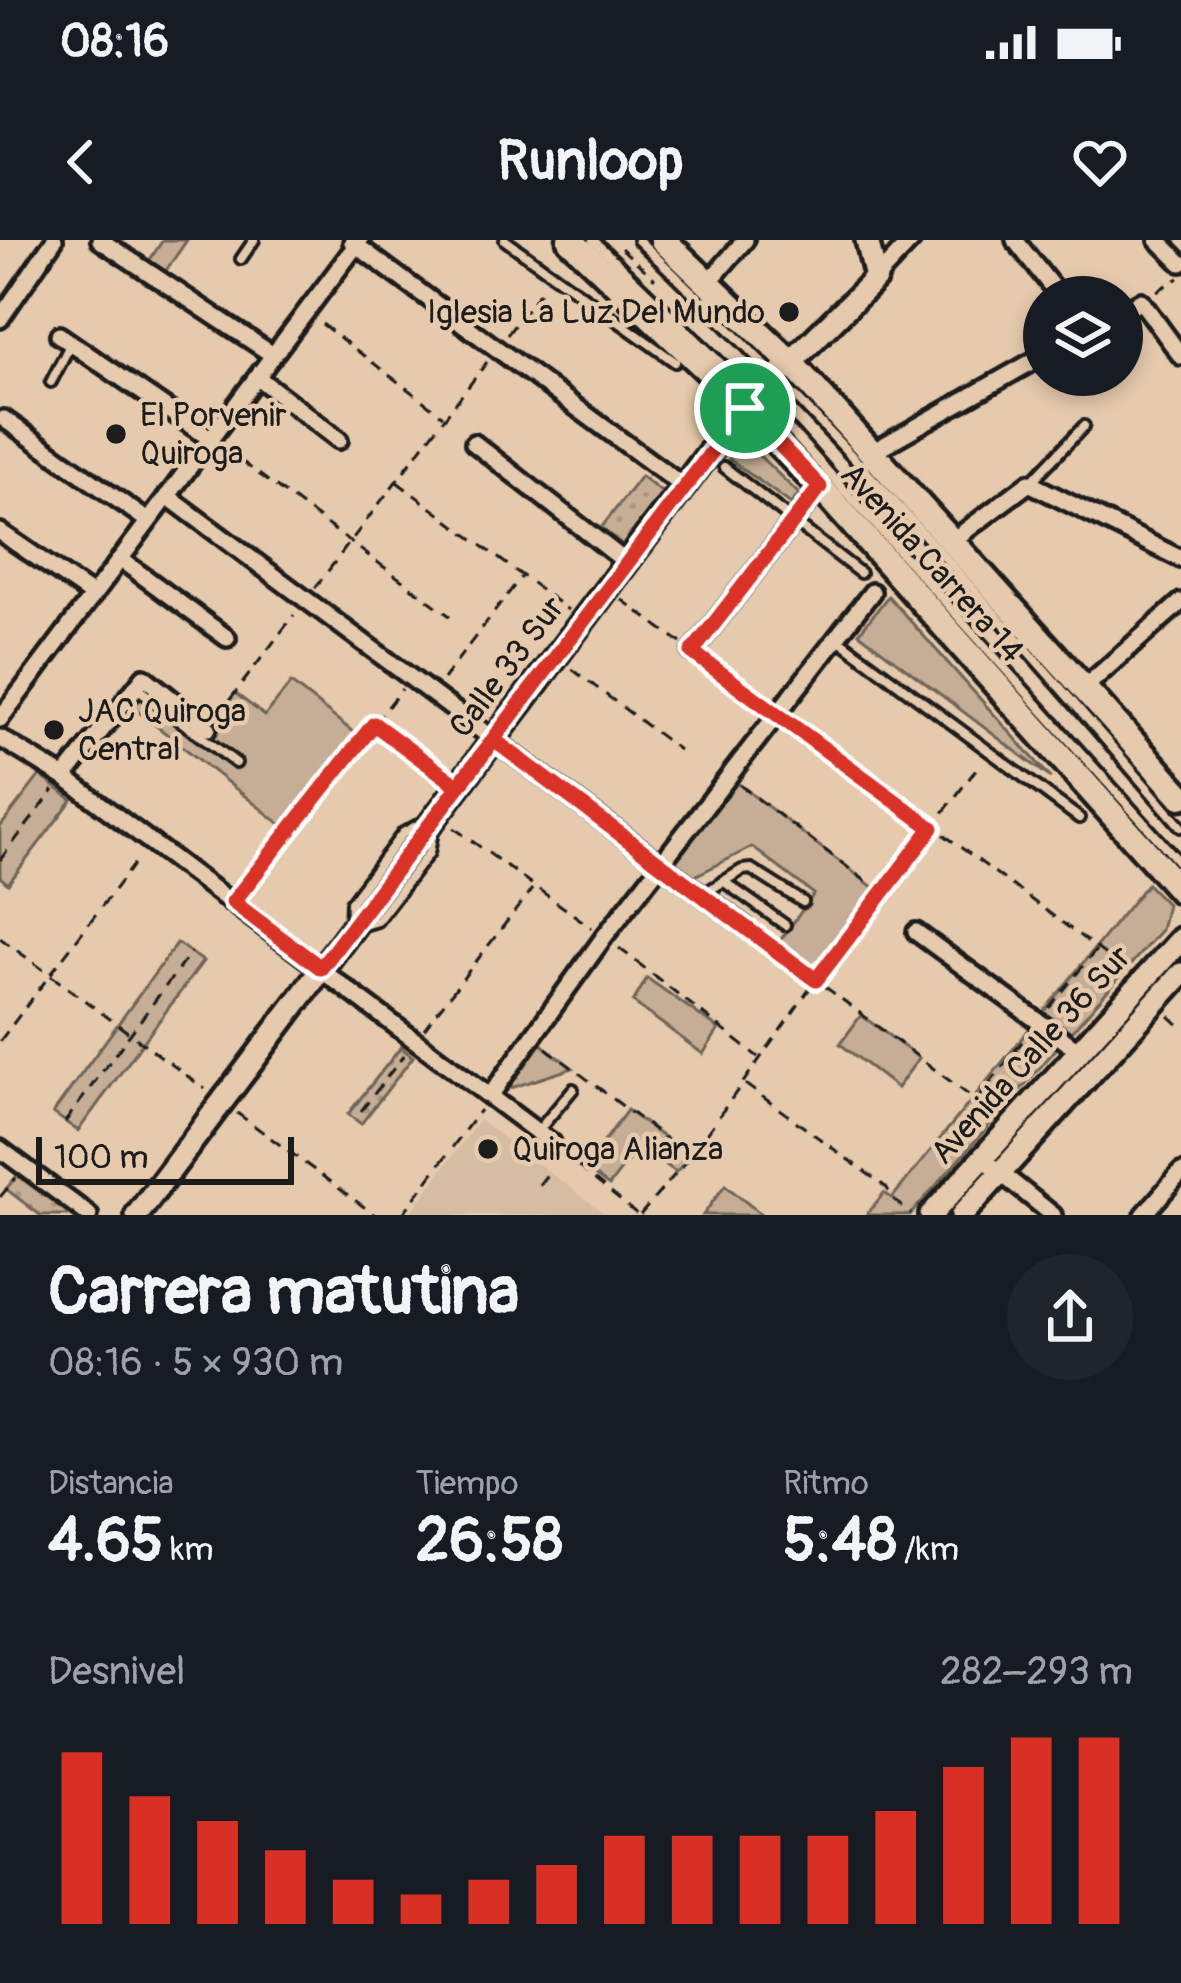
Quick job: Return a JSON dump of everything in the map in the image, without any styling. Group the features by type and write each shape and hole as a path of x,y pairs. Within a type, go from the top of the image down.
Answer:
{"main road":[{"name":"Avenida Carrera 14","path":"570,240 751,402 820,487 1181,891"},
{"name":"Avenida Carrera 14","path":"664,240 709,282 784,369 872,452 1181,796"}],"street":[{"path":"0,319 54,240"},
{"path":"100,240 273,356"},
{"path":"709,282 745,240"},
{"path":"866,240 876,278"},
{"name":"Calle 33 Sur","path":"137,1215 683,486 751,402 912,240"},
{"path":"1015,240 1043,276"},
{"path":"1158,240 1181,263"},
{"path":"0,718 355,241 683,486"},
{"path":"1143,304 1181,356"},
{"path":"65,340 211,439"},
{"path":"872,452 1023,368"},
{"path":"257,377 339,440"},
{"path":"4,419 148,521"},
{"path":"474,443 627,563"},
{"path":"952,541 1030,483 1181,559"},
{"path":"692,652 820,487"},
{"path":"167,496 744,926"},
{"path":"0,532 92,595"},
{"path":"120,559 226,638"},
{"path":"490,1096 659,863 872,592"},
{"path":"1084,688 1181,602"},
{"path":"64,777 140,682 208,728"},
{"path":"0,738 64,777 552,1143"},
{"path":"916,932 1078,1051"},
{"name":"Avenida Calle 36 Sur","path":"962,1215 1010,1127 1181,939"},
{"name":"Avenida Calle 36 Sur","path":"931,1215 991,1166 1181,974"},
{"path":"0,1149 88,1215"},
{"path":"991,1166 1053,1215"},
{"path":"1144,1215 1181,1172"}],"lane":[{"path":"241,260 254,240"},
{"path":"505,240 675,362"},
{"path":"593,240 751,402 1181,864"},
{"path":"638,240 784,369 1181,827"},
{"path":"51,382 65,340"},
{"path":"1030,483 1084,426"},
{"path":"724,467 860,573"},
{"path":"836,638 1078,818"},
{"path":"140,682 236,763"},
{"path":"702,895 751,869 803,902"},
{"path":"723,881 785,925"},
{"path":"537,1132 573,1090"}],"path":[{"path":"613,240 655,279"},
{"path":"208,728 553,275"},
{"path":"1143,300 1181,277"},
{"path":"306,312 445,417"},
{"path":"211,439 450,616"},
{"path":"396,481 584,622"},
{"path":"432,694 522,575"},
{"path":"608,589 1142,982"},
{"path":"556,657 679,750"},
{"path":"233,902 411,678"},
{"path":"374,724 458,786"},
{"path":"552,1143 639,1215 690,1157 816,980 990,752"},
{"path":"729,776 882,894"},
{"path":"0,860 64,777"},
{"path":"0,1041 151,842"},
{"path":"361,1111 534,886"},
{"path":"744,926 1010,1127"},
{"path":"0,938 375,1215"},
{"path":"65,1122 190,952"},
{"path":"530,1036 690,1157"},
{"path":"743,1082 887,1188 913,1215"},
{"path":"402,1215 490,1096"},
{"path":"0,1197 24,1167"},
{"path":"539,1185 549,1172"}],"shaded area":[{"path":"163,240 187,240 165,272 149,261"},
{"path":"744,441 799,494 791,504 729,459"},
{"path":"641,476 665,495 625,547 601,528"},
{"path":"888,596 1051,778 859,633"},
{"path":"144,677 208,728 235,693 265,716 291,683 362,739 289,831 125,701"},
{"path":"40,775 72,800 8,884 0,877 0,827"},
{"path":"732,779 882,894 816,980 774,949 814,894 752,847 691,878 669,860"},
{"path":"1147,884 1167,904 1161,930 910,1215 866,1215 884,1193 892,1198"},
{"path":"177,943 203,961 78,1131 53,1113"},
{"path":"647,978 719,1029 703,1054 633,1002"},
{"path":"861,1015 919,1058 897,1088 840,1044"},
{"path":"537,1041 573,1068 499,1092"},
{"path":"401,1047 413,1057 361,1124 348,1114"},
{"path":"627,1110 690,1157 676,1172 639,1146 609,1186 585,1168"},
{"name":"Quiroga Alianza","path":"479,1120 607,1215 409,1215"},
{"path":"20,1172 76,1215 40,1215 6,1189"},
{"path":"725,1185 762,1215 703,1215"}],"place":[{"name":"Iglesia La Luz Del Mundo","path":"789,312"},
{"name":"El Porvenir Quiroga","path":"116,434"},
{"name":"JAC Quiroga Central","path":"54,730"},
{"name":"Quiroga Alianza","path":"488,1149"}],"route":[{"path":"745,408 820,487 692,652 932,828 816,980 494,740 321,968 233,902 374,724 458,786 745,408"}]}
